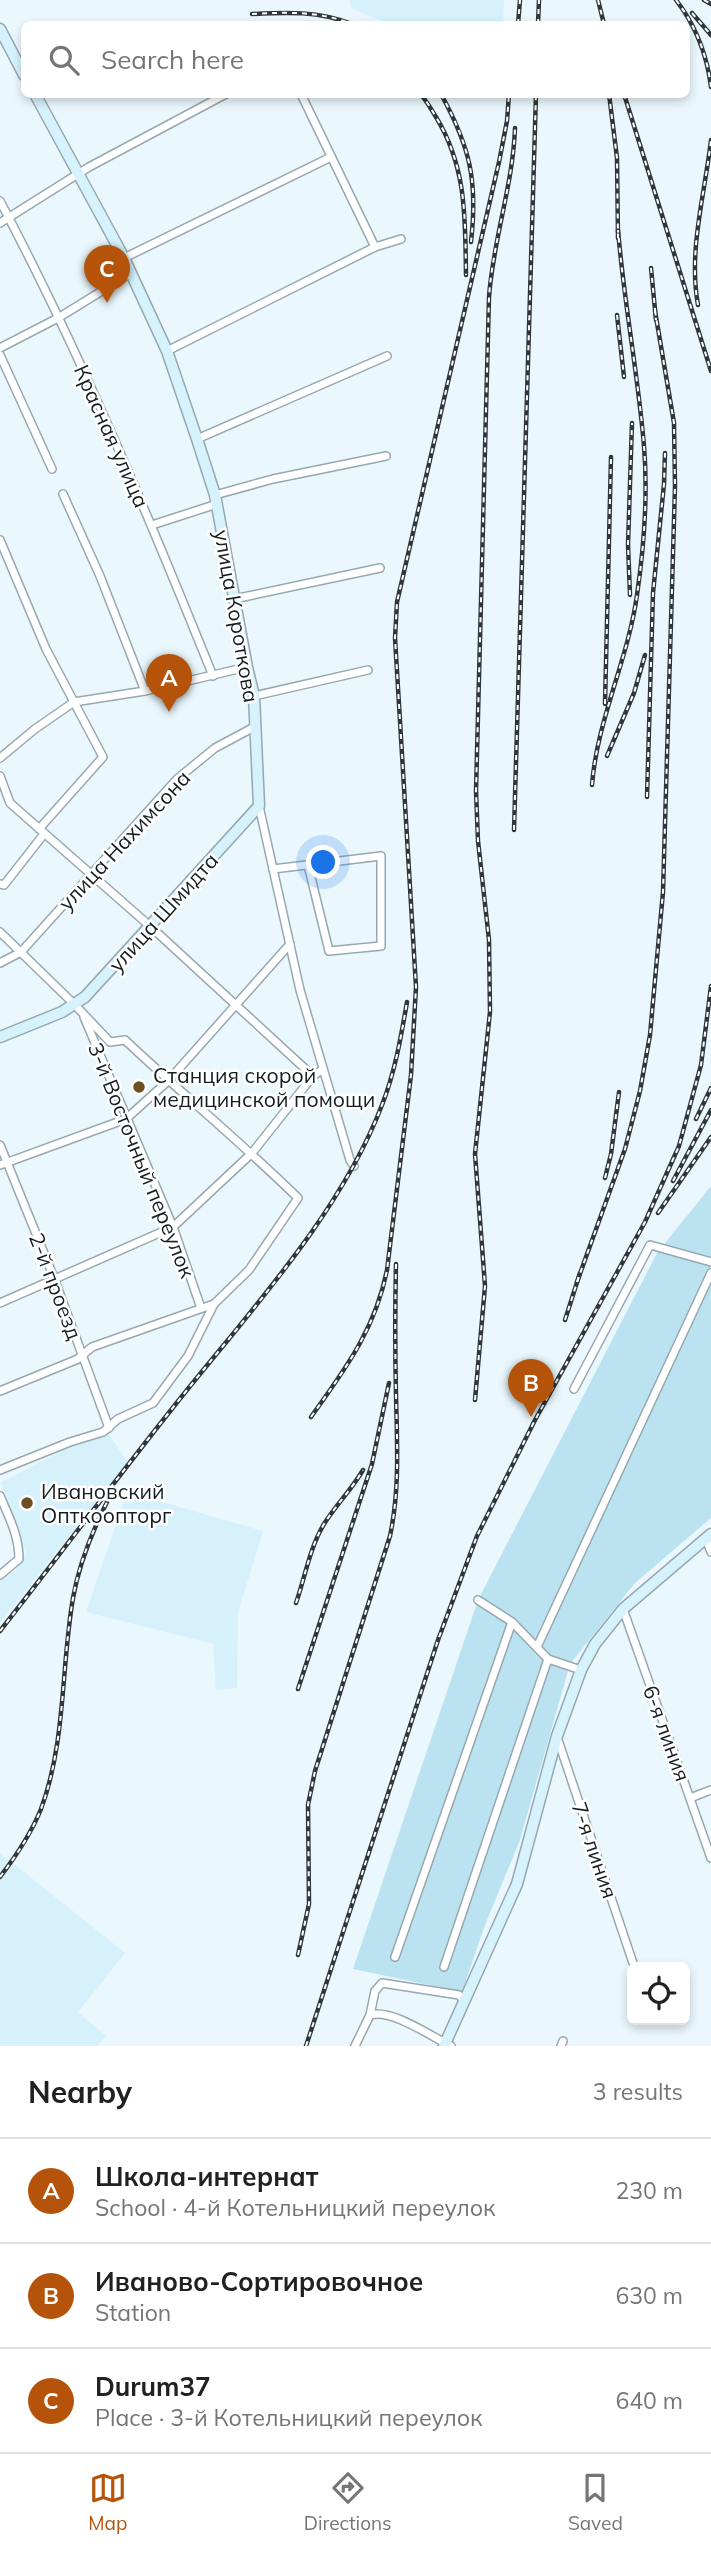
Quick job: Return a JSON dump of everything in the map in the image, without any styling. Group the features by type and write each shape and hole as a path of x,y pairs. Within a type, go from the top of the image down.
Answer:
{"main road":[{"path":"2,33 21,69"},
{"name":"улица Короткова","path":"37,98 77,176 124,258 167,351 197,439 216,500 254,696 260,806"},
{"name":"улица Шмидта","path":"0,1037 62,1012 78,1009 85,997 260,806"},
{"path":"447,2045 517,1884 557,1736 581,1670 595,1644 623,1609 708,1536"}],"street":[{"path":"0,223 89,167 218,98"},
{"path":"303,98 375,247"},
{"path":"124,258 331,157"},
{"name":"Красная улица","path":"0,201 58,317 152,525 213,676"},
{"path":"167,351 375,247 401,239"},
{"path":"0,348 131,273"},
{"path":"0,355 51,469"},
{"path":"197,439 387,356"},
{"path":"152,525 273,479 386,456"},
{"path":"63,494 100,576 145,691"},
{"path":"0,540 46,649 103,757 41,832 4,885 0,884"},
{"path":"234,599 380,568"},
{"path":"0,758 74,702 145,691 247,667"},
{"path":"254,696 368,670"},
{"name":"улица Нахимсона","path":"0,963 21,952 177,779 215,748 256,726"},
{"path":"0,776 10,803 151,927 313,1076"},
{"name":"улица Короткова","path":"260,806 300,990 350,1160 355,1166"},
{"path":"273,869 381,856 381,946 329,951 308,865"},
{"path":"0,932 110,1042 125,1040 252,1153 298,1198 249,1270 214,1304 188,1356 153,1403 118,1419 103,1432 0,1470"},
{"path":"4,1163 126,1119 168,1081 290,944"},
{"name":"3-й Восточный переулок","path":"78,1009 173,1227 201,1308"},
{"path":"0,1303 173,1227 252,1153 313,1076 323,1069"},
{"name":"2-й проезд","path":"0,1145 4,1163 54,1278 109,1427"},
{"path":"574,1389 650,1245 711,1262"},
{"path":"537,1647 711,1273"},
{"path":"0,1391 78,1359 92,1347 214,1304"},
{"path":"0,1496 18,1538 19,1547 19,1559 0,1575"},
{"path":"708,1536 711,1552"},
{"path":"478,1600 512,1622 548,1659 581,1670"},
{"name":"6-я линия","path":"623,1609 711,1858"},
{"path":"395,1957 512,1622"},
{"path":"444,1967 548,1659"},
{"name":"7-я линия","path":"557,1736 633,1962"},
{"path":"690,1798 711,1790"},
{"path":"355,2046 370,2015 375,1991 382,1983 459,1995 464,2001"},
{"path":"370,2015 388,2015 447,2045"}],"shaded area":[{"path":"350,0 504,0 503,21 381,21 351,8"},
{"path":"711,1186 711,1518 635,1583 570,1664 520,1840 485,1925 462,1992 353,1969 478,1600 657,1253"},
{"path":"105,1429 128,1462 0,1623 0,1580 16,1570 26,1553 1,1482"},
{"path":"127,1492 263,1531 238,1613 237,1688 216,1690 213,1644 86,1612"},
{"path":"0,1853 125,1953 78,2012 106,2036 97,2046 0,2046"}],"railway":[{"path":"518,21 520,0"},
{"path":"538,21 539,0"},
{"path":"598,0 603,21"},
{"path":"676,0 690,21"},
{"path":"704,0 711,4"},
{"path":"252,14 290,13 343,21"},
{"path":"692,13 711,35"},
{"path":"690,22 700,41 711,87"},
{"path":"424,98 446,136 459,174 464,213 466,275"},
{"path":"443,98 459,131 470,165 473,201 471,242"},
{"path":"311,1417 347,1365 367,1330 382,1292 387,1270 411,1075 416,987 395,638 397,602 499,162 509,98"},
{"path":"514,830 536,98"},
{"path":"610,98 617,158 618,238"},
{"path":"625,98 711,371"},
{"path":"475,1400 485,1286 475,1154 490,1012 489,940 478,841 476,791 489,297 494,255 511,170 515,128"},
{"path":"698,305 695,285 696,243 711,140"},
{"path":"592,785 600,737 633,619 645,521 644,446 618,230"},
{"path":"651,268 656,320"},
{"path":"577,1282 625,1149 640,1091 650,1035 663,892 675,486 674,423 655,311"},
{"path":"617,315 624,377"},
{"path":"630,595 628,545 632,423"},
{"path":"647,797 653,593 665,453"},
{"path":"605,704 611,457"},
{"path":"607,756 634,693 645,655"},
{"path":"306,2046 438,1640 477,1536 535,1420 645,1222 679,1146 701,1065 711,986"},
{"path":"0,1631 153,1433 262,1299 317,1224 364,1146 387,1093 407,1002"},
{"path":"696,1119 711,1088"},
{"path":"605,1178 619,1092"},
{"path":"673,1181 711,1110"},
{"path":"658,1213 711,1137"},
{"path":"298,1955 309,1904 308,1805 315,1771 390,1536 393,1518 397,1465 396,1264"},
{"path":"565,1320 580,1273"},
{"path":"298,1689 372,1464 389,1383"},
{"path":"296,1603 319,1533 363,1470"},
{"path":"0,1877 33,1827 49,1784 59,1731 69,1624 76,1585 87,1548 107,1502"}],"place":[{"name":"Durum37","path":"107,303"},
{"name":"Школа-интернат","path":"169,712"},
{"name":"Станция скорой медицинской помощи","path":"139,1087"},
{"name":"Иваново-Сортировочное","path":"531,1417"},
{"name":"Ивановский Опткоопторг","path":"27,1503"}]}
